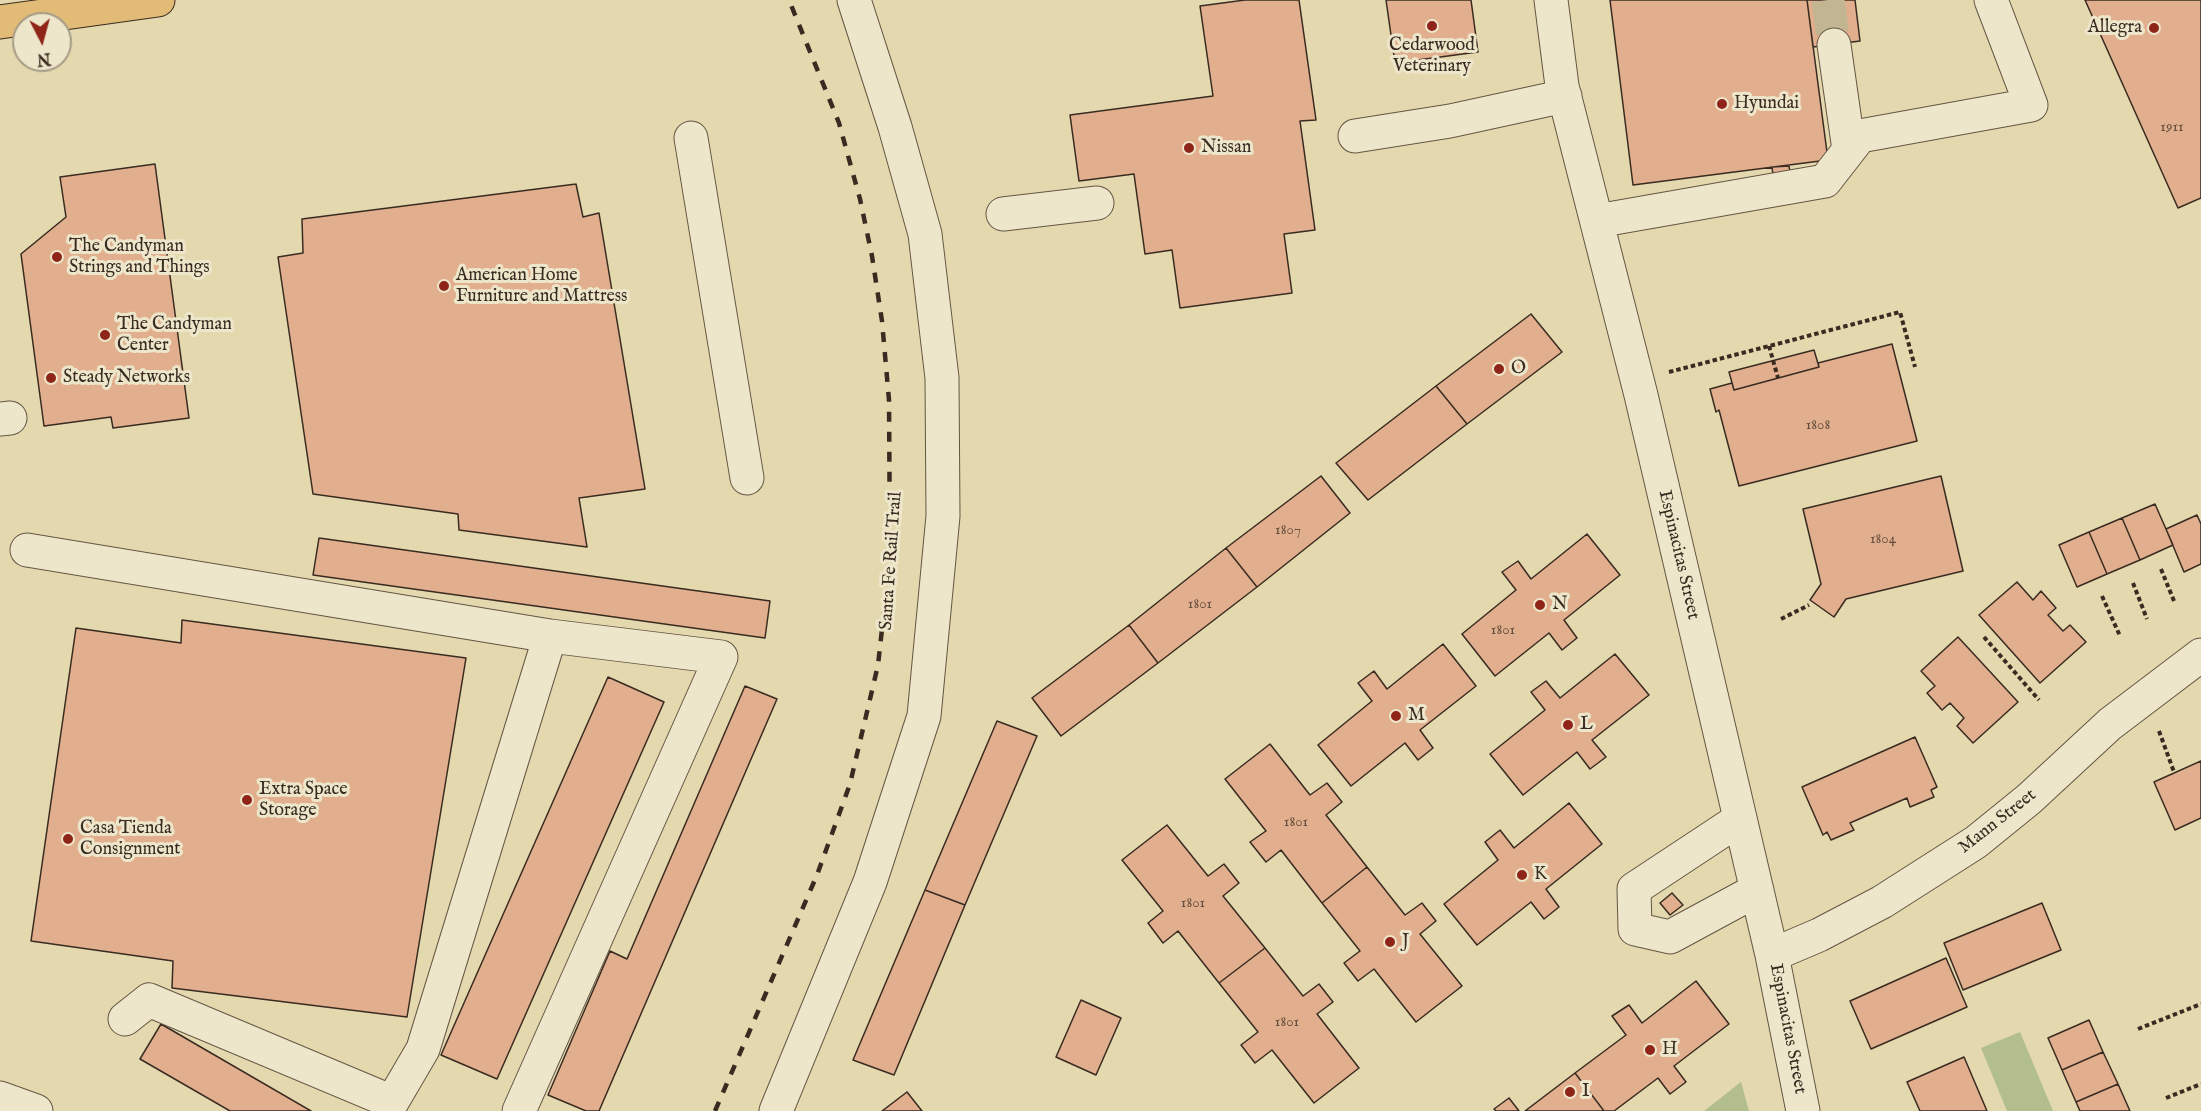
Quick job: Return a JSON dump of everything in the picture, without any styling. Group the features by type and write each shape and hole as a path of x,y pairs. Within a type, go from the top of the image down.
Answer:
{"main road":[{"path":"0,22 158,0"}],"street":[{"path":"777,1111 870,882 924,716 943,516 942,378 925,234 896,127 854,0"},
{"name":"Espinacitas Street","path":"1551,0 1562,86 1641,395 1772,955 1803,1111"},
{"path":"1597,221 1825,181 1860,136 2031,105 1991,0"},
{"path":"1834,45 1849,150"},
{"path":"1356,136 1450,121 1565,96"},
{"path":"691,138 747,478"},
{"path":"1003,214 1097,204"},
{"path":"27,550 550,636 721,657 519,1111"},
{"path":"125,1019 149,1000 400,1107 423,1049 550,636"},
{"name":"Mann Street","path":"1772,955 1819,935 1882,902 1976,842 2029,799 2110,724 2201,655"},
{"path":"1740,819 1634,889 1635,929 1670,937 1757,890"}],"path":[{"path":"1665,373 1900,312 1915,367"},
{"path":"1769,346 1778,378"},
{"path":"2161,569 2174,601"},
{"path":"2133,583 2147,619"},
{"path":"2102,596 2120,636"},
{"path":"1781,619 1809,605"},
{"path":"1984,638 2039,700"},
{"path":"2159,731 2174,772"},
{"path":"2138,1029 2201,1004"},
{"path":"2166,1098 2201,1084"}],"green space":[{"path":"2020,1032 2053,1111 2007,1111 1981,1048"},
{"path":"1741,1082 1749,1111 1704,1111"}],"building":[{"name":"Nissan","path":"1245,0 1299,0 1316,120 1300,121 1315,230 1284,234 1292,293 1180,308 1172,250 1145,254 1134,174 1079,181 1070,115 1213,96 1200,6"},
{"name":"Cedarwood Veterinary","path":"1386,0 1471,0 1478,52 1395,63"},
{"name":"Hyundai","path":"1610,0 1807,0 1828,160 1633,185"},
{"path":"1807,0 1855,0 1860,41 1813,47"},
{"path":"2085,0 2201,0 2201,198 2178,208"},
{"name":"The Candyman Center","path":"155,164 189,418 113,428 111,417 44,426 21,254 66,217 60,177"},
{"path":"1789,166 1790,172 1773,175 1772,167"},
{"path":"576,184 583,217 599,213 645,489 579,498 587,547 459,530 458,514 313,494 278,257 303,253 302,219"},
{"name":"O","path":"1531,314 1562,352 1467,424 1436,386"},
{"path":"1892,344 1917,441 1739,486 1719,410 1716,412 1710,389 1732,383 1734,390 1819,367 1818,363"},
{"path":"1814,350 1819,367 1734,390 1729,372"},
{"path":"1436,386 1467,424 1368,500 1336,463"},
{"path":"1321,476 1350,513 1257,587 1226,548"},
{"path":"1941,476 1963,571 1846,599 1834,617 1810,600 1821,584 1803,509"},
{"path":"2155,504 2173,545 2140,560 2122,518"},
{"path":"2197,515 2201,524 2201,564 2184,572 2166,529"},
{"path":"2122,518 2140,560 2107,574 2089,532"},
{"path":"2089,532 2107,574 2077,587 2059,545"},
{"name":"N","path":"1587,534 1620,575 1564,620 1577,638 1562,650 1549,633 1495,676 1462,634 1516,590 1502,572 1518,561 1531,579"},
{"path":"319,538 770,601 765,638 313,575"},
{"path":"1226,548 1257,587 1158,663 1129,625"},
{"path":"2017,582 2033,600 2041,591 2056,608 2048,615 2063,631 2070,625 2086,642 2040,683 1979,615"},
{"name":"Extra Space Storage","path":"182,620 466,658 407,1017 172,988 173,961 31,941 76,628 181,643"},
{"path":"1129,625 1158,663 1061,736 1032,698"},
{"path":"1958,637 2018,702 1973,743 1957,726 1964,718 1950,703 1942,710 1927,693 1935,686 1921,671"},
{"name":"M","path":"1443,644 1476,686 1420,730 1433,748 1418,760 1405,743 1351,786 1318,745 1372,701 1358,683 1374,671 1387,689"},
{"name":"L","path":"1615,654 1649,695 1592,740 1606,757 1590,769 1577,752 1523,795 1490,754 1545,710 1531,692 1546,681 1560,698"},
{"path":"608,677 664,702 497,1079 441,1055"},
{"path":"745,686 777,699 599,1111 586,1111 548,1095 610,951 627,959"},
{"path":"997,721 1037,736 965,905 925,890"},
{"path":"1915,737 1937,787 1931,790 1934,797 1910,807 1907,798 1850,823 1854,830 1831,840 1827,832 1823,835 1802,787"},
{"path":"1270,744 1310,795 1327,783 1342,802 1326,815 1367,867 1322,903 1281,850 1266,862 1250,842 1266,831 1225,779"},
{"path":"2201,761 2201,818 2175,830 2154,782"},
{"name":"K","path":"1569,803 1602,844 1546,889 1559,907 1544,919 1531,902 1477,945 1444,904 1498,860 1485,842 1500,830 1514,848"},
{"path":"1167,825 1208,876 1224,864 1239,883 1223,896 1265,948 1219,983 1178,931 1163,943 1148,923 1163,911 1122,860"},
{"name":"J","path":"1367,867 1405,915 1422,903 1436,921 1420,934 1462,986 1416,1022 1374,969 1358,981 1344,963 1360,951 1322,903"},
{"path":"925,890 965,905 894,1075 853,1060"},
{"path":"1672,893 1683,905 1670,915 1660,903"},
{"path":"2042,903 2061,950 1963,990 1944,943"},
{"path":"1265,948 1303,996 1319,984 1333,1002 1317,1014 1359,1068 1314,1103 1272,1050 1255,1063 1241,1045 1258,1032 1219,983"},
{"path":"1946,958 1967,1007 1871,1049 1850,1001"},
{"name":"H","path":"1696,981 1729,1024 1674,1066 1686,1082 1670,1094 1658,1078 1614,1111 1604,1111 1575,1073 1626,1035 1612,1016 1629,1005 1642,1023"},
{"path":"1081,1000 1121,1018 1096,1075 1056,1057"},
{"path":"2089,1020 2103,1052 2062,1070 2048,1038"},
{"path":"161,1024 311,1111 230,1111 140,1059"},
{"path":"2103,1052 2118,1084 2076,1102 2062,1070"},
{"path":"1964,1057 1987,1111 1920,1111 1907,1082"},
{"name":"I","path":"1575,1073 1604,1111 1525,1111"},
{"path":"2118,1084 2130,1111 2080,1111 2076,1102"},
{"path":"907,1092 922,1111 882,1111"},
{"path":"1509,1098 1519,1111 1496,1111 1494,1109"}],"tunnel":[{"path":"1828,0 1834,45"}],"railway":[{"path":"715,1111 817,875 850,784 878,665 890,558 889,400 882,321 872,256 860,199 839,123 789,0"}],"place":[{"name":"Cedarwood Veterinary","path":"1432,26"},
{"name":"Allegra","path":"2154,28"},
{"name":"Hyundai","path":"1722,104"},
{"name":"Nissan","path":"1189,148"},
{"name":"The Candyman Strings and Things","path":"57,257"},
{"name":"American Home Furniture and Mattress","path":"444,286"},
{"name":"The Candyman Center","path":"105,335"},
{"name":"O","path":"1499,369"},
{"name":"Steady Networks","path":"51,378"},
{"name":"N","path":"1540,605"},
{"name":"M","path":"1396,716"},
{"name":"L","path":"1568,725"},
{"name":"Extra Space Storage","path":"247,800"},
{"name":"Casa Tienda Consignment","path":"68,839"},
{"name":"K","path":"1522,875"},
{"name":"J","path":"1390,942"},
{"name":"H","path":"1650,1050"},
{"name":"I","path":"1570,1092"}]}
